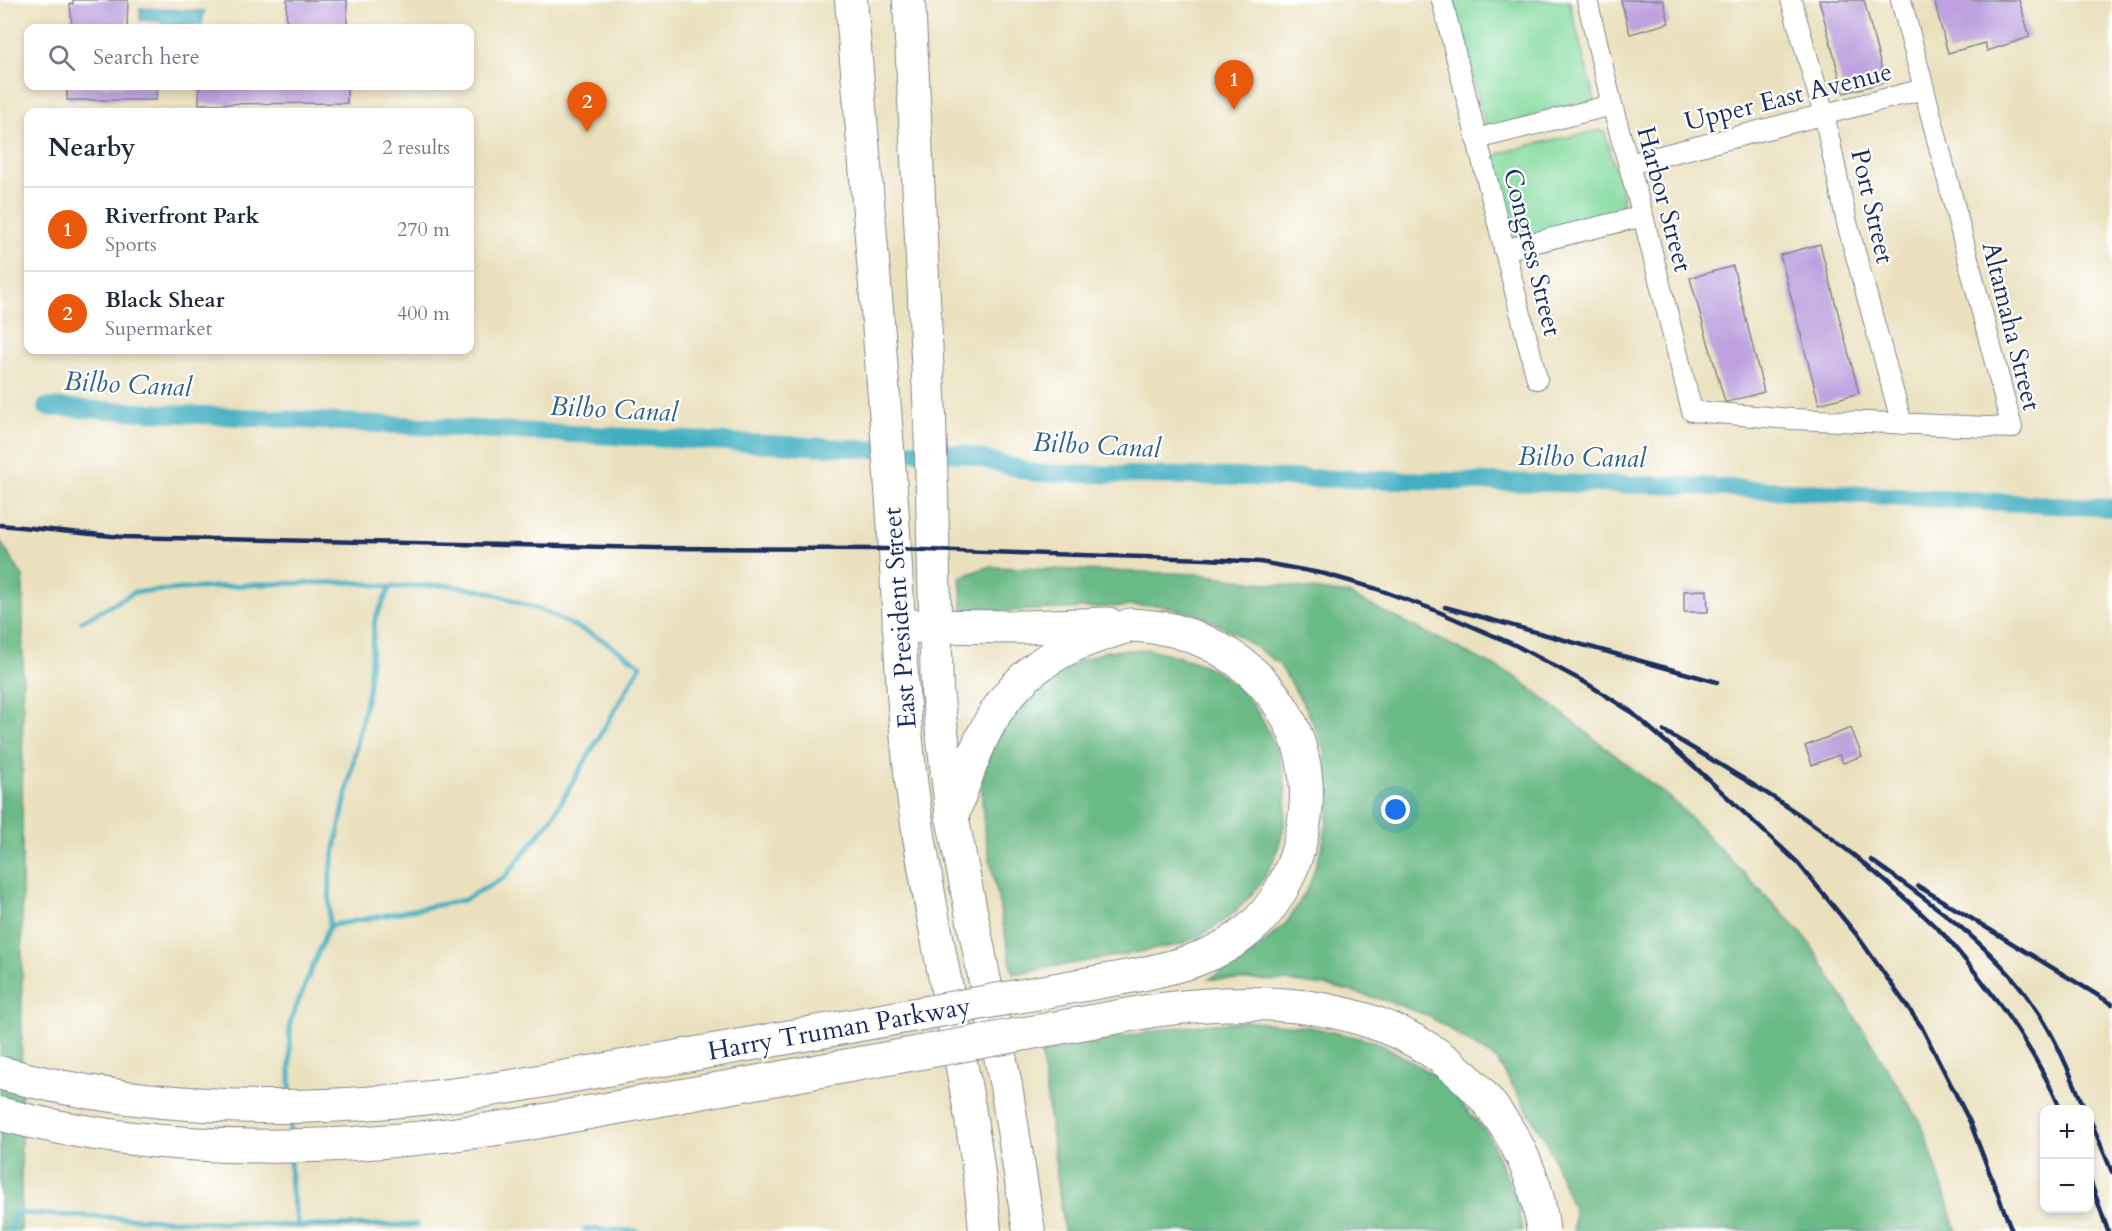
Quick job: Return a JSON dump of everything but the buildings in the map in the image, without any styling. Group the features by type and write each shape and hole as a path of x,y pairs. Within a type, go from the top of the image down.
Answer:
{"highway":[{"name":"Harry Truman Parkway","path":"0,1073 79,1090 204,1106 308,1107 455,1095 1164,969 1206,957 1223,948 1251,928 1264,915 1296,858 1304,830 1307,798 1304,763 1296,733 1283,708 1249,669 1220,649 1188,635 1161,628 1085,623 1023,627 899,626"},
{"path":"952,816 978,745 992,716 1026,674 1069,648 1131,625"},
{"name":"Harry Truman Parkway","path":"0,1114 72,1130 201,1145 309,1146 394,1142 460,1135 520,1125 1150,1011 1226,1003 1269,1004 1358,1017 1388,1027 1417,1041 1445,1059 1472,1082 1492,1106 1511,1135 1526,1165 1537,1195 1543,1231"}],"main road":[{"name":"East President Street","path":"851,0 891,494 904,721 913,798 932,909 965,1076 982,1192 985,1231"},
{"name":"East President Street","path":"909,0 930,417 937,690 952,816 1006,1086 1029,1231"}],"street":[{"name":"Congress Street","path":"1442,0 1537,379"},
{"name":"Harbor Street","path":"1587,0 1692,411"},
{"name":"Port Street","path":"1791,0 1824,114 1847,223 1902,424"},
{"name":"Altamaha Street","path":"1692,411 1792,419 2012,428 1902,0"},
{"name":"Upper East Avenue","path":"1629,164 1924,89"},
{"path":"1476,139 1612,105"},
{"path":"1504,250 1643,216"}],"green space":[{"path":"1453,0 1569,0 1595,101 1499,126 1485,124"},
{"path":"1601,130 1605,133 1623,198 1622,209 1526,238 1516,237 1510,227 1494,162 1498,154"},
{"path":"0,541 23,577 21,1231 0,1231"},
{"path":"987,567 1198,574 1348,594 1516,677 1677,804 1807,939 1922,1125 1957,1231 1574,1231 1574,1211 1547,1143 1497,1060 1429,1016 1391,1002 1333,987 1286,981 1209,979 1252,954 1288,921 1309,886 1322,847 1329,811 1325,750 1306,708 1279,664 1233,632 1198,615 1158,605 963,613 960,577"},
{"path":"1149,649 1199,663 1226,678 1249,700 1267,728 1276,748 1284,780 1286,810 1281,840 1270,867 1254,891 1233,913 1208,931 1179,945 1013,974 984,829 981,782 994,738 1023,703 1067,666 1107,651"},
{"path":"1246,1021 1311,1027 1380,1043 1439,1078 1488,1134 1518,1203 1522,1231 1064,1231 1041,1052 1169,1028"}],"water":[{"path":"140,8 204,11 202,24 163,24 159,21 140,20"}],"waterway":[{"name":"Bilbo Canal","path":"46,407 964,454 1035,473 1694,486 2112,508"},
{"path":"82,621 135,592 264,584 352,582 390,587 447,585 489,592 545,612 601,639 641,665 552,818 505,877 464,900 329,926 330,873 368,691 375,619 390,587"},
{"path":"290,1094 290,1022 329,926"},
{"path":"290,1115 290,1136"},
{"path":"12,1231 14,1213 298,1226 291,1189 290,1157"},
{"path":"298,1226 417,1225"},
{"path":"585,1229 637,1231"}],"railway":[{"path":"0,525 122,537 654,548 895,549 1207,559 1260,562 1325,574 1377,589 1432,609 1515,645 1586,683 1630,711 1696,768 1798,863 1856,934 1921,1026 1970,1122 2012,1231"},
{"path":"1445,607 1717,682"},
{"path":"1664,731 1806,819 1898,892 1943,934 1980,978 2006,1014 2031,1051 2059,1105"},
{"path":"1871,860 1958,925 1979,943 2016,982 2048,1028 2083,1105"},
{"path":"1918,886 2112,1004"},
{"path":"2094,1129 2112,1172"},
{"path":"2094,1191 2108,1231"}],"place":[{"name":"Riverfront Park","path":"1234,110"},
{"name":"Black Shear","path":"587,132"}]}
